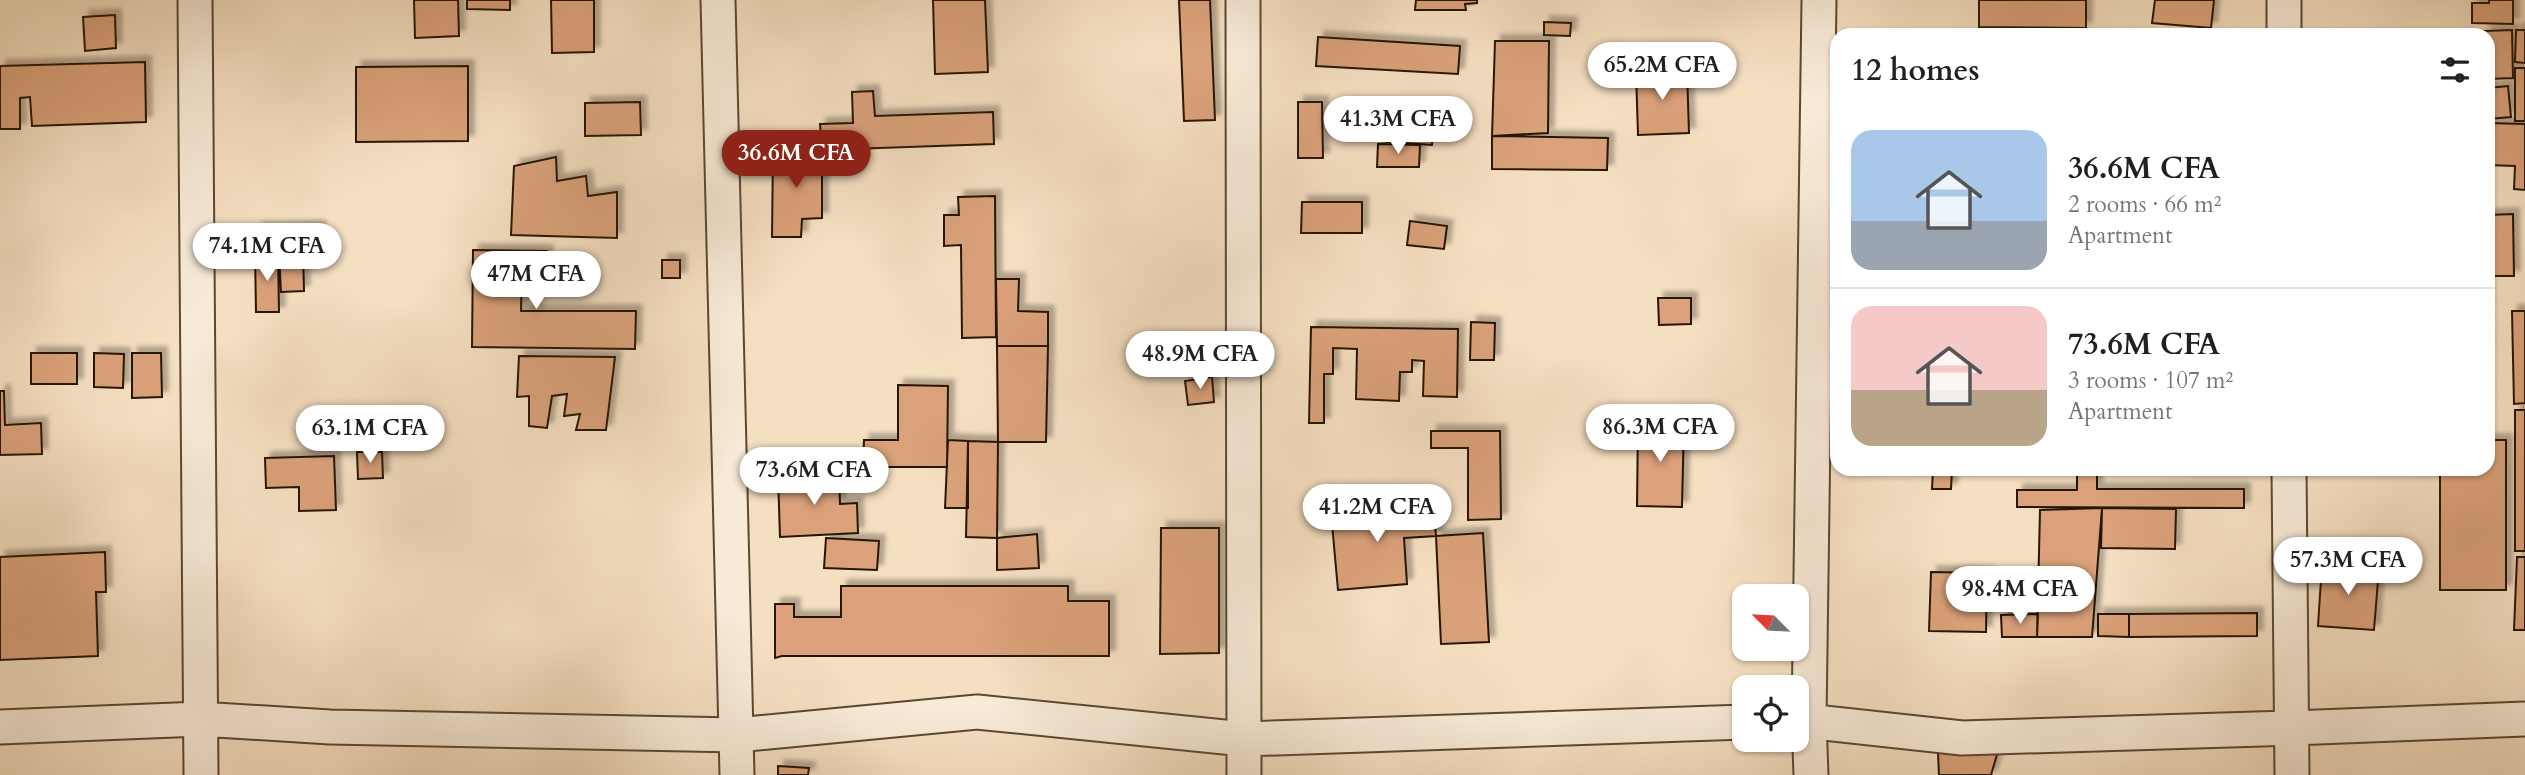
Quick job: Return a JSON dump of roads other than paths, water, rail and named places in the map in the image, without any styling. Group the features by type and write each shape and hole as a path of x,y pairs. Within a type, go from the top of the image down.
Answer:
{"street":[{"path":"195,0 201,775"},
{"path":"718,0 737,775"},
{"path":"1243,0 1244,775"},
{"path":"1804,675 1819,0"},
{"path":"2284,0 2284,28"},
{"path":"2289,476 2292,775"},
{"path":"0,726 200,719 330,727 737,735 977,712 1244,739 1732,722"},
{"path":"1809,721 1962,738 2525,719"},
{"path":"1808,752 1811,775"}]}
